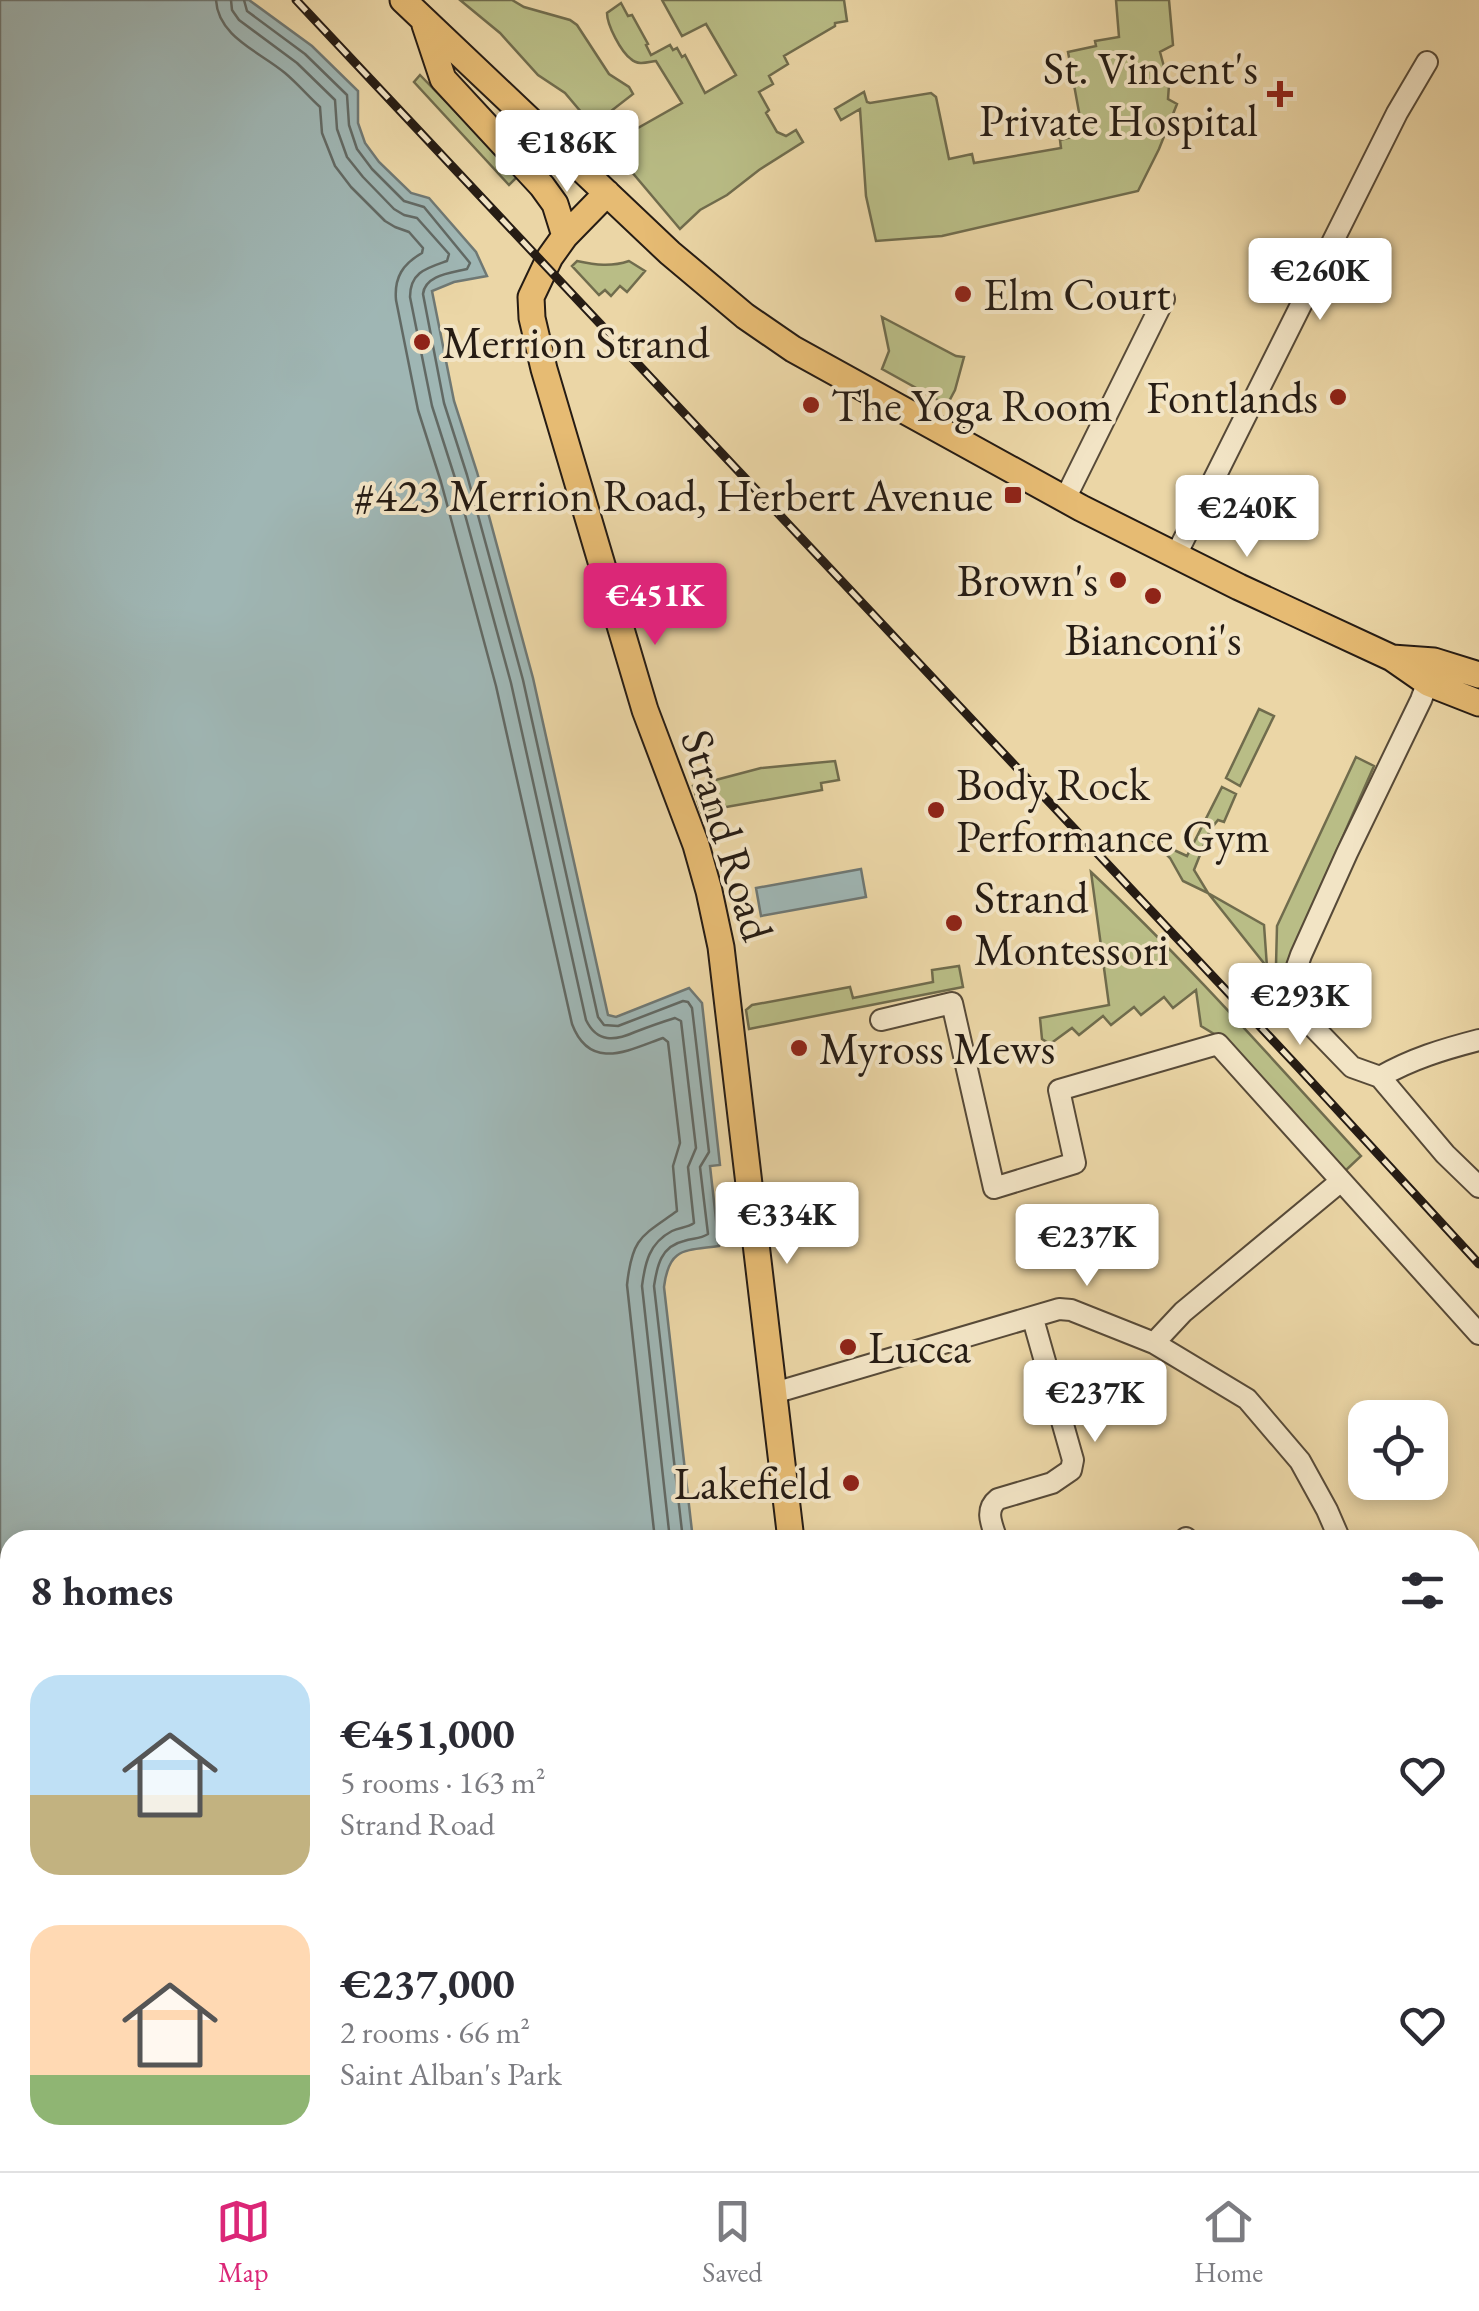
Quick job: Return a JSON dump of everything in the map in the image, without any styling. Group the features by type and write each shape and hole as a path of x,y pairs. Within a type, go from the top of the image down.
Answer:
{"main road":[{"path":"404,0 653,238 745,316 794,349 1065,498 1320,626 1431,672 1479,703"},
{"path":"423,20 443,79 542,186 555,204 565,236"},
{"name":"Strand Road","path":"607,193 550,257 532,297 532,318 643,702 688,822 722,947 790,1530"},
{"path":"1431,672 1479,675"}],"street":[{"path":"1176,555 1397,114 1427,62"},
{"path":"1065,498 1164,299"},
{"path":"1431,672 1422,700 1347,853 1292,978 1294,1007 1352,1067 1380,1077 1444,1154 1479,1187"},
{"path":"882,1020 952,1003 994,1188 1075,1163 1059,1090 1218,1044 1479,1334"},
{"path":"1380,1077 1444,1048 1479,1040"},
{"path":"1154,1343 1183,1312 1341,1181"},
{"path":"774,1393 1070,1310 1154,1343 1250,1402 1300,1461 1336,1530"},
{"path":"993,1530 989,1513 992,1504 1052,1483 1070,1470 1073,1460 1033,1319"}],"green space":[{"path":"460,0 512,0 577,25 609,74 633,94 608,118 614,128 619,125 629,133 682,103 656,61 634,61 619,45 607,13 621,3 628,16 632,15 651,55 670,45 673,50 677,48 682,57 685,55 705,93 736,75 706,24 682,36 662,0 844,0 847,21 835,23 784,56 788,64 769,76 773,84 759,92 777,132 786,136 796,130 803,142 700,210 680,229 565,93 538,75 500,33"},
{"path":"1116,0 1169,0 1173,45 1160,52 1169,85 1168,99 1177,104 1138,191 942,236 876,241 866,196 860,109 841,120 835,109 864,92 870,103 931,93 936,97 949,159 972,154 974,163 1061,148 1060,140 1083,134 1068,52 1119,37"},
{"path":"420,75 518,176 509,185 414,82"},
{"path":"577,261 603,265 629,261 645,271 627,292 620,286 611,296 605,290 599,295 572,266"},
{"path":"882,317 964,357 947,405 882,369 889,351"},
{"path":"1259,709 1274,716 1240,786 1226,778"},
{"path":"1356,757 1374,766 1284,970 1276,965 1277,926"},
{"path":"835,761 839,780 821,783 822,790 701,812 693,786 761,768"},
{"path":"1222,787 1236,794 1224,822 1218,820 1210,830 1194,870 1208,893 1183,881 1170,858 1152,840 1187,856"},
{"path":"1091,872 1195,976 1361,1156 1344,1172 1288,1113 1291,1109 1219,1037 1201,1026 1196,990 1173,1008 1164,997 1141,1015 1134,1007 1111,1025 1103,1016 1079,1035 1072,1028 1050,1044 1042,1039 1040,1018 1109,1005"},
{"path":"1208,893 1264,925 1267,967"},
{"path":"959,966 963,987 749,1029 746,1010 752,1005 850,987 853,998 933,982 932,970"}],"water":[{"path":"0,0 249,0 312,46 358,91 358,123 365,143 411,193 429,198 476,252 487,276 432,291 454,401 533,678 608,1015 616,1017 689,988 702,1003 720,1165 710,1166 719,1246 680,1253 670,1264 664,1287 692,1530 0,1530"},
{"path":"861,869 866,897 761,916 756,888"}],"railway":[{"path":"296,0 1479,1264"}],"place":[{"name":"St. Vincent's Private Hospital","path":"1280,94"},
{"name":"Elm Court","path":"963,294"},
{"name":"Merrion Strand","path":"422,342"},
{"name":"Fontlands","path":"1338,397"},
{"name":"The Yoga Room","path":"811,405"},
{"name":"#423 Merrion Road, Herbert Avenue","path":"1013,495"},
{"name":"Brown's","path":"1118,580"},
{"name":"Bianconi's","path":"1153,596"},
{"name":"Body Rock Performance Gym","path":"936,810"},
{"name":"Strand Montessori","path":"954,923"},
{"name":"Myross Mews","path":"799,1048"},
{"name":"Lucca","path":"848,1347"},
{"name":"Lakefield","path":"851,1483"}]}
